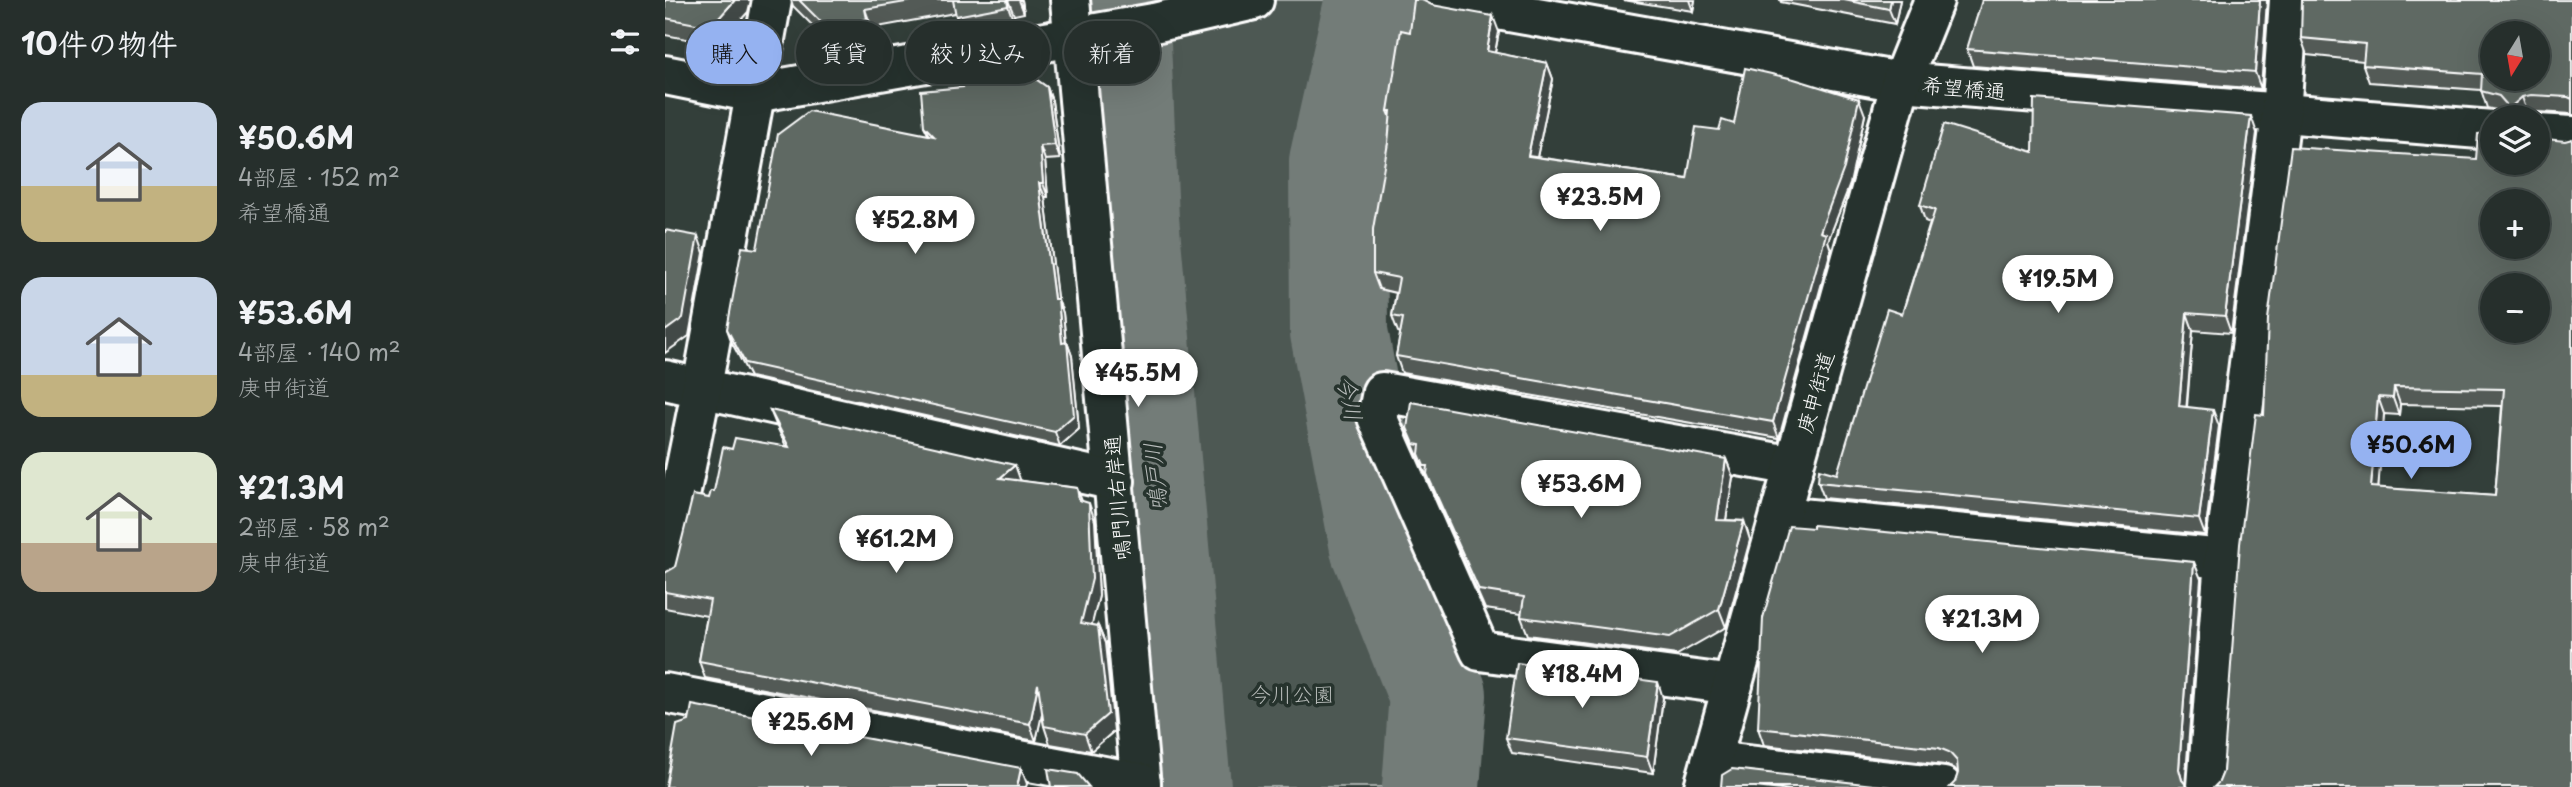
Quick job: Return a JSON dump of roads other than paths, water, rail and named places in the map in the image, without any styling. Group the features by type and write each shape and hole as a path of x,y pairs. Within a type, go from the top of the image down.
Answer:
{"street":[{"path":"665,570 702,387 772,0"},
{"name":"鳴門川右岸通","path":"1070,0 1079,21"},
{"path":"1160,22 1254,0"},
{"name":"希望橋通","path":"1442,0 1901,82 2480,129"},
{"name":"庚申街道","path":"1708,774 1901,82 1934,0"},
{"path":"2207,787 2224,559 2281,114 2290,0"},
{"path":"665,75 754,93 1064,39"},
{"name":"鳴門川右岸通","path":"1088,84 1115,481 1141,785"},
{"path":"2550,135 2572,136"},
{"path":"665,380 1115,481"},
{"path":"1733,685 1480,651 1377,417 1382,392 1794,466"},
{"path":"1780,516 2224,559"},
{"path":"665,693 1141,785"},
{"path":"1708,774 1943,787"}],"waterway":[{"name":"鳴戸川","path":"1120,0 1130,219 1182,787"},
{"name":"今川","path":"1374,0 1338,162 1339,332 1379,547 1438,695 1431,787"}],"park label":[{"name":"今川公園","path":"1292,693"}]}
